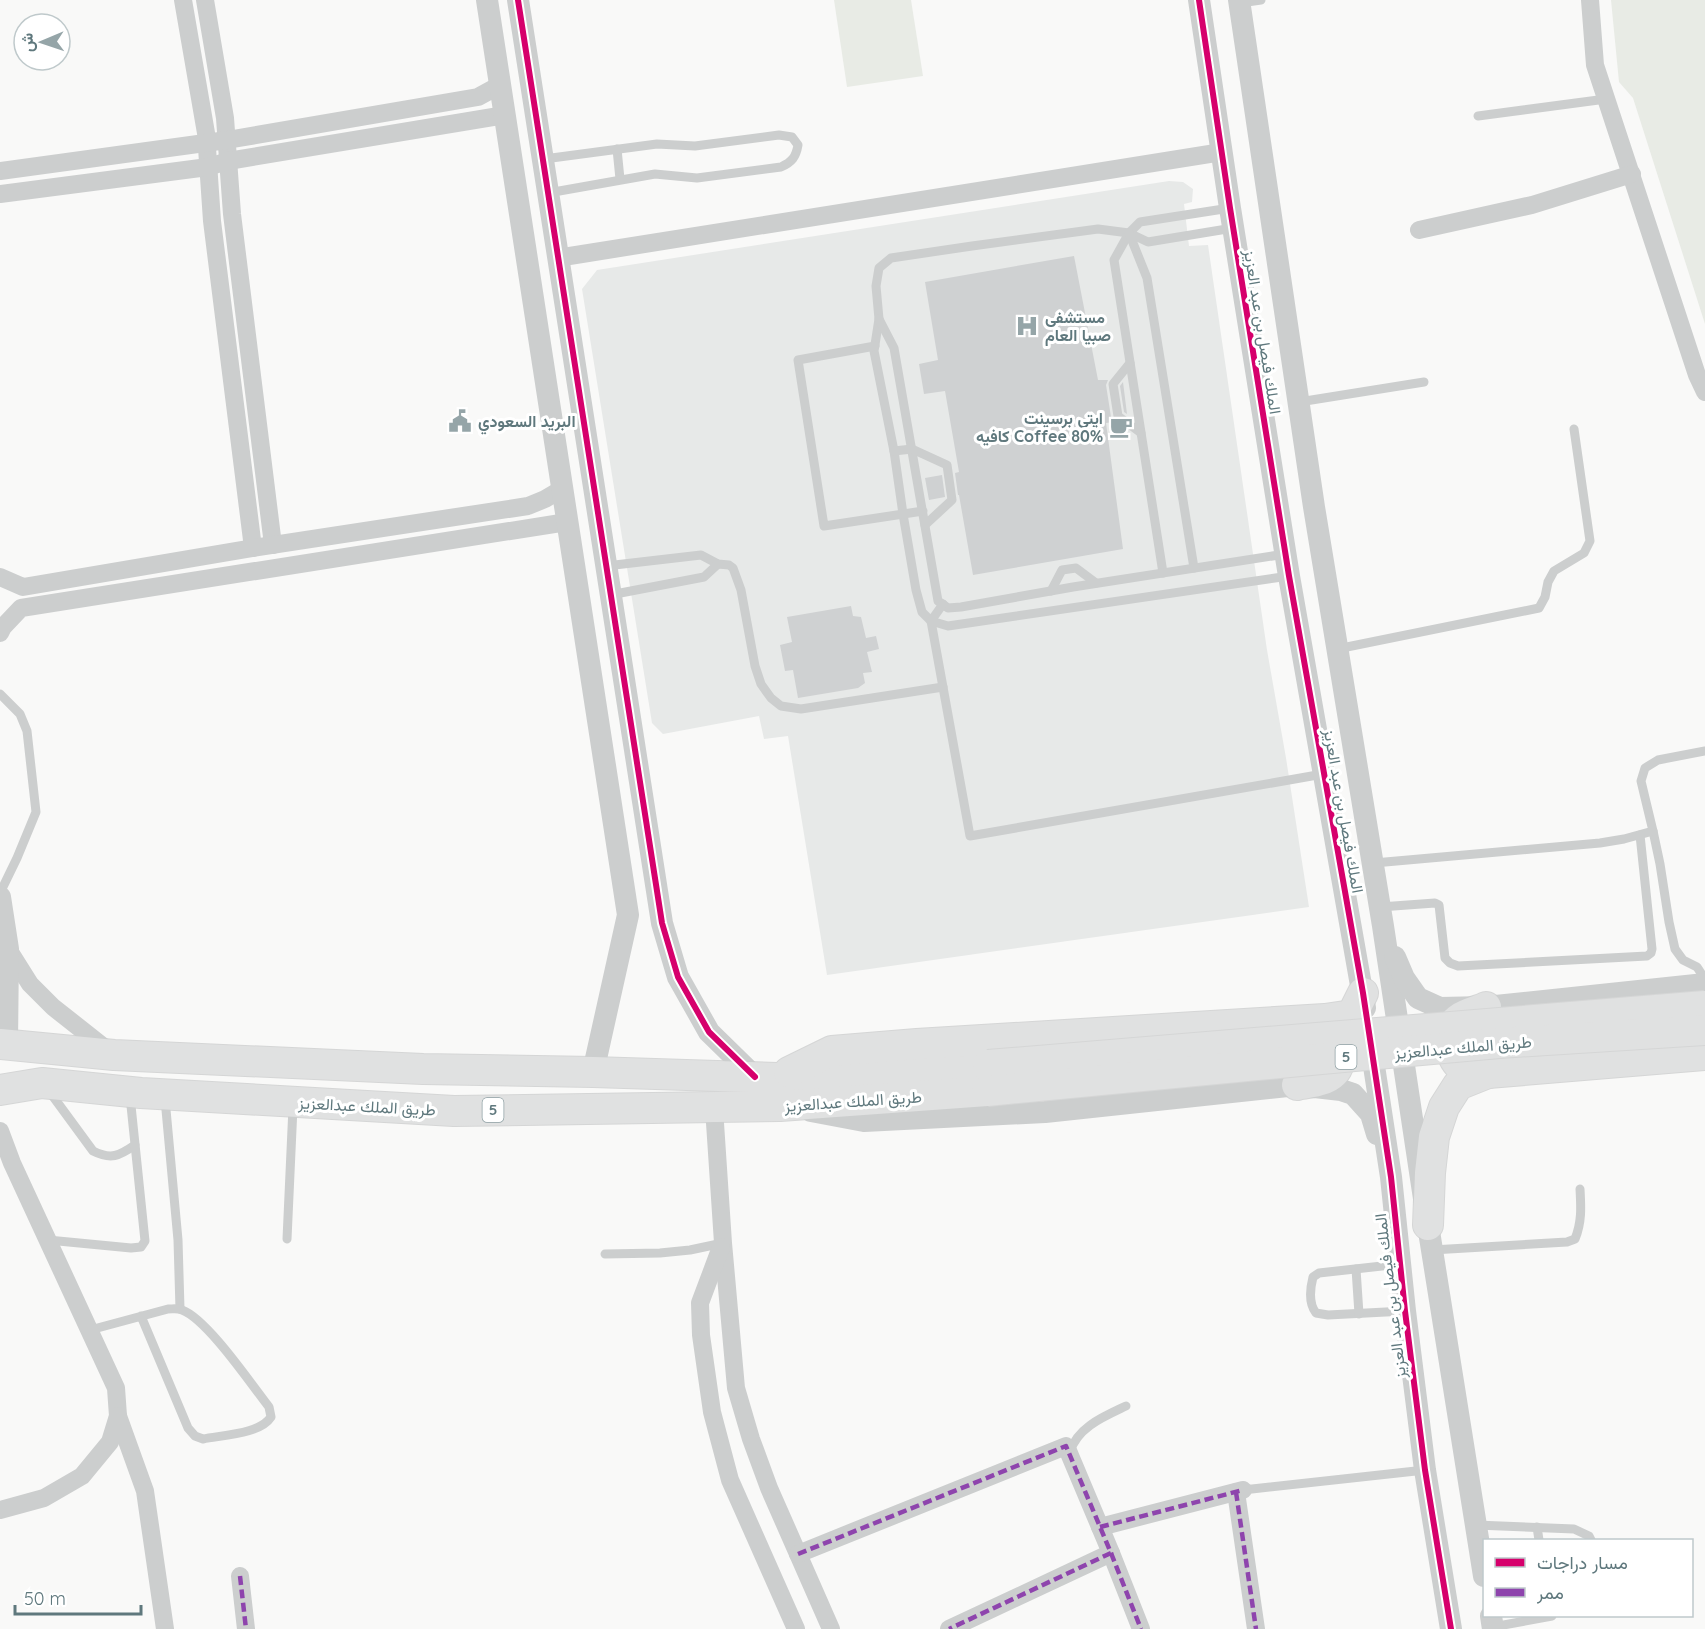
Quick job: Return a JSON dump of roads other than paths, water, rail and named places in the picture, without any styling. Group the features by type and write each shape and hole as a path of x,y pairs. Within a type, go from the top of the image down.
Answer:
{"highway":[{"path":"770,1087 832,1051 1325,1019 1352,1015 1363,993"},
{"name":"طريق الملك عبدالعزيز","path":"988,1078 1705,1006"},
{"path":"1486,1007 1458,1018 1449,1035 1452,1056 1461,1067 1472,1072 1488,1073 1705,1055"},
{"path":"1295,1021 1327,1029 1340,1047 1337,1070 1322,1080 1296,1085"},
{"name":"طريق الملك عبدالعزيز","path":"2,1039 114,1055 423,1069 593,1072 770,1087 988,1078 1705,1030"},
{"path":"1430,1237 1430,1173 1434,1137 1444,1107 1458,1085 1488,1073"},
{"name":"طريق الملك عبدالعزيز","path":"0,1090 42,1083 129,1092 454,1111 714,1108 770,1087"}],"street":[{"path":"183,0 206,143 212,221 253,548"},
{"path":"205,0 225,118 232,214 273,545"},
{"path":"487,0 628,915 593,1072"},
{"path":"518,0 662,923 678,977 709,1032 770,1087 864,1121 1045,1112 1296,1085 1341,1090 1353,1094 1371,1114 1391,1177"},
{"name":"الملك فيصل بن عبد العزيز","path":"1199,0 1231,218 1289,576 1363,993 1391,1177 1425,1470 1451,1629"},
{"path":"1590,0 1595,65 1697,375 1705,392"},
{"name":"الملك فيصل بن عبد العزيز","path":"1247,1 1299,402 1483,1565"},
{"path":"0,171 227,140 478,97 500,85"},
{"path":"0,194 208,167 228,161 505,115"},
{"path":"557,258 1222,152"},
{"path":"1419,230 1532,205 1632,174"},
{"path":"0,576 23,587 253,548 528,506 562,489"},
{"path":"0,633 21,608 567,522"},
{"path":"0,897 8,949 2,1039"},
{"path":"1381,917 1404,978 1418,998 1440,1008 1486,1007 1702,972"},
{"path":"8,949 30,984 53,1007 114,1055"},
{"path":"714,1108 736,1388 769,1488 831,1629"},
{"path":"0,1131 12,1162 116,1388 118,1416 145,1491 165,1629"},
{"path":"723,1243 700,1304 701,1335 712,1412 730,1480 796,1629"},
{"path":"0,1510 44,1498 82,1476 110,1442 118,1416"},
{"path":"798,1554 1066,1446 1141,1629"},
{"path":"1100,1527 1240,1491 1256,1629"},
{"path":"949,1629 1111,1553"},
{"path":"240,1576 246,1629"}],"lane":[{"path":"1478,116 1606,99"},
{"path":"542,159 657,144 695,146 779,135 792,136 798,145 796,155 790,163 781,166 697,177 655,174 547,193"},
{"path":"617,149 620,179"},
{"path":"1163,573 1114,260 1128,233 1140,222 1231,218"},
{"path":"1231,218 1148,242 1128,233 1098,229 891,258 879,267 876,286 879,319 874,351 894,451 916,590 922,612 931,621 948,626 1289,576"},
{"path":"1128,233 1147,278 1194,568"},
{"path":"879,319 894,348 938,601 948,608 1286,554"},
{"path":"874,346 798,360 825,526 923,511"},
{"path":"1130,363 1113,384 1118,416 1141,433"},
{"path":"1299,402 1424,382"},
{"path":"1337,649 1539,608 1554,571 1584,553 1590,541 1574,429"},
{"path":"894,451 912,449 947,465 952,500 925,525"},
{"path":"606,566 701,555 718,564 729,565 736,572 741,590 755,666 761,684 771,698 781,706 801,709 943,687"},
{"path":"610,594 704,577 718,564"},
{"path":"1051,591 1062,570 1076,568 1096,583"},
{"path":"943,604 931,621 970,836 1323,774"},
{"path":"0,694 20,714 27,731 36,812 0,893"},
{"path":"1705,751 1658,760 1645,768 1641,781 1658,854 1675,949 1683,960 1702,972 1705,979"},
{"path":"1373,864 1600,843 1653,831"},
{"path":"1381,917 1435,903 1438,905 1445,958 1458,966 1647,956 1652,953 1652,949 1640,835"},
{"path":"42,1083 93,1151 103,1156 113,1156 124,1153 135,1145"},
{"path":"48,1240 131,1248 141,1247 145,1241 129,1092"},
{"path":"165,1094 178,1240 180,1309"},
{"path":"287,1239 293,1101"},
{"path":"1430,1237 1567,1242 1575,1239 1579,1229 1580,1189"},
{"path":"605,1254 660,1253 723,1243"},
{"path":"1400,1264 1319,1273 1313,1277 1310,1287 1312,1307 1316,1313 1328,1316 1405,1311"},
{"path":"1356,1269 1359,1314"},
{"path":"90,1330 141,1316 168,1309 180,1309 191,1315 214,1336 269,1407 272,1417 258,1428 203,1439 195,1436 188,1428 141,1316"},
{"path":"1069,1454 1072,1443 1084,1430 1102,1417 1126,1406"},
{"path":"1240,1491 1425,1470"},
{"path":"1476,1525 1574,1529 1591,1539"},
{"path":"1537,1527 1539,1539"},
{"path":"1492,1624 1544,1617"}],"place":[{"name":"مستشفى صبيا العام","path":"1027,326"},
{"name":"البريد السعودي","path":"460,421"},
{"name":"ايتي برسينت كافيه Coffee 80%","path":"1121,427"}]}
